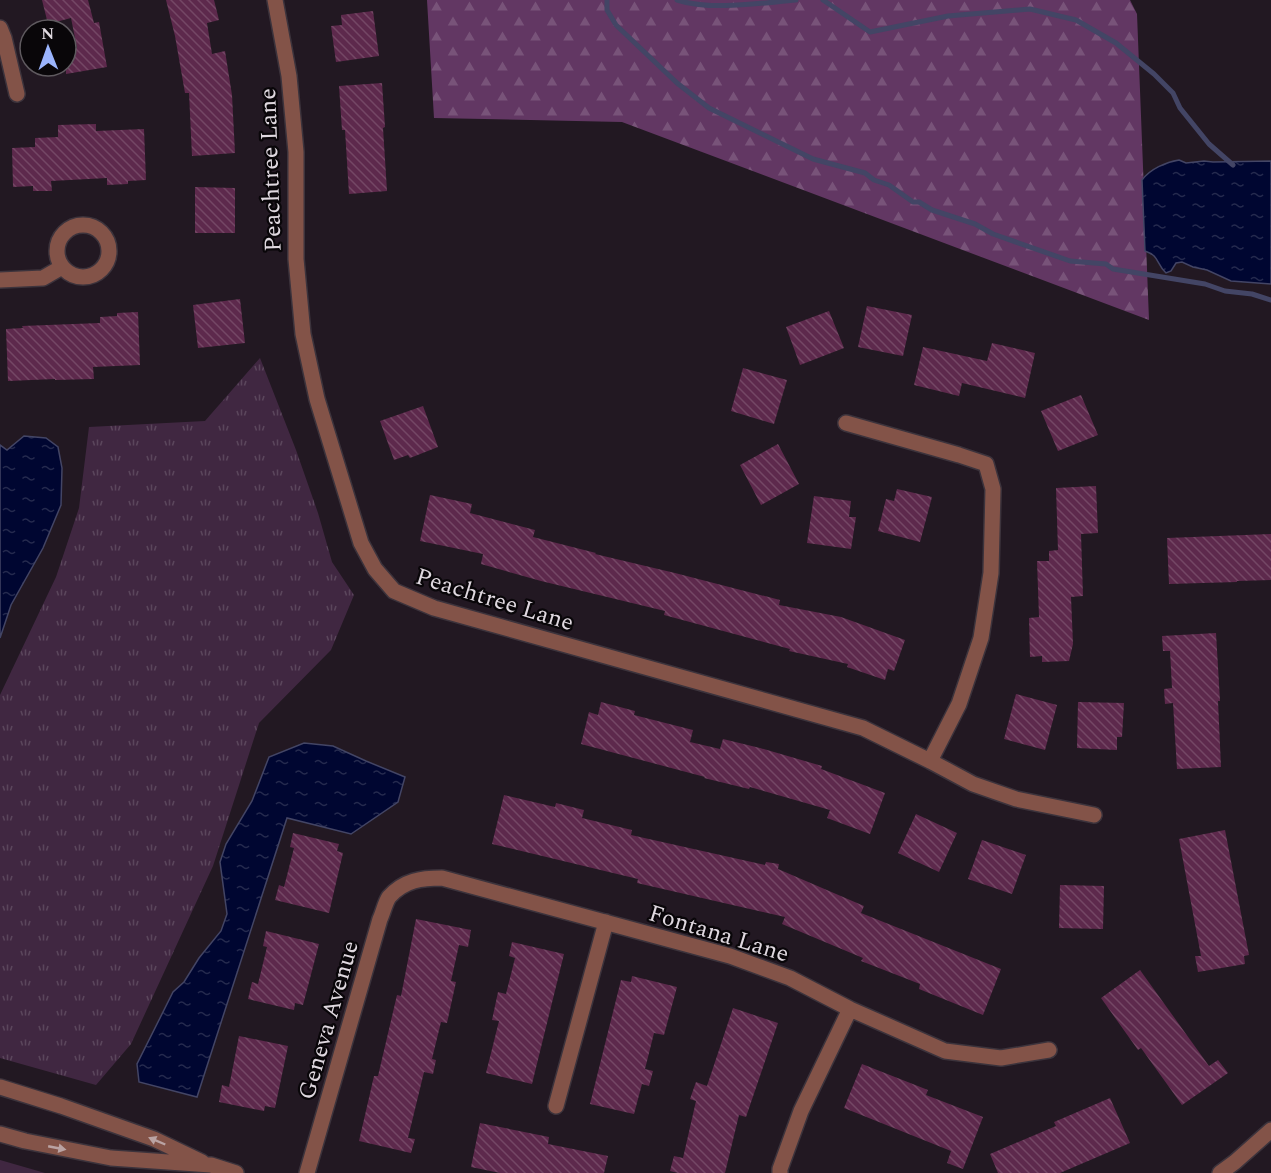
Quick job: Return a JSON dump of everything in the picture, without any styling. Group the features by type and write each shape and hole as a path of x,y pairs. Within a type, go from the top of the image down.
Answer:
{"street":[{"name":"Peachtree Lane","path":"275,0 289,76 296,152 296,258 303,334 317,399 361,543 375,569 394,591 434,608 863,728 973,784 1017,800 1094,815"},
{"path":"0,28 17,94"},
{"path":"0,280 43,278 62,267"},
{"path":"846,423 986,464 993,489 991,573 981,638 959,704 930,761"},
{"name":"Fontana Lane","path":"403,885 420,879 442,878 730,956 790,978 850,1009 945,1051 1001,1058 1049,1050"},
{"name":"Geneva Avenue","path":"307,1173 380,920 388,898 403,885"},
{"path":"556,1106 606,922"},
{"path":"780,1173 801,1111 850,1009"},
{"path":"0,1087 62,1106 154,1139 211,1166 236,1173"},
{"path":"1220,1173 1239,1168 1270,1133"},
{"path":"0,1134 111,1158 211,1166"}],"green space":[{"path":"427,0 1130,0 1137,14 1149,320 622,122 434,118"},
{"path":"260,358 296,450 332,562 354,595 331,650 259,723 213,866 131,1044 96,1085 0,1058 0,695 56,577 79,508 89,427 205,421"},
{"path":"0,1160 45,1173 0,1173"}],"water":[{"path":"1179,160 1186,163 1271,161 1271,284 1231,281 1182,262 1176,263 1171,271 1166,273 1156,258 1145,251 1142,180 1159,167"},
{"path":"24,436 46,438 58,447 62,468 61,505 43,548 11,605 0,638 0,445 7,450"},
{"path":"304,743 333,746 405,777 398,802 351,834 287,818 197,1097 139,1082 137,1064 173,992 184,982 199,958 221,931 227,914 220,862 226,844 252,801 269,757"}],"building":[{"path":"42,0 88,0 94,23 99,22 107,67 78,72 78,18 46,18"},
{"path":"166,0 214,0 219,20 207,23 212,54 225,51 232,95 235,153 192,156 189,93 185,93"},
{"path":"373,11 379,56 336,62 331,26 342,25 341,15"},
{"path":"382,83 387,191 349,194 345,130 342,130 339,86"},
{"path":"96,124 96,131 144,129 146,180 107,185 107,178 51,181 52,191 33,191 33,186 13,187 12,148 35,147 35,138 58,137 58,125"},
{"path":"195,187 235,188 235,233 195,233"},
{"path":"240,299 245,343 198,348 193,305"},
{"path":"867,306 912,315 903,356 858,347"},
{"path":"829,311 844,348 800,365 786,327"},
{"path":"138,312 140,365 93,367 94,379 8,381 6,329 23,328 22,326 100,323 100,317"},
{"path":"992,343 1035,353 1025,398 962,383 959,396 914,385 923,347 987,361"},
{"path":"743,368 787,380 774,424 731,411"},
{"path":"1081,395 1098,435 1058,451 1041,411"},
{"path":"423,406 438,447 410,458 408,455 394,460 380,421"},
{"path":"778,444 799,484 761,505 740,465"},
{"path":"1096,486 1098,533 1081,534 1083,596 1071,597 1073,644 1069,661 1042,662 1042,656 1030,657 1029,618 1039,617 1037,561 1049,561 1049,551 1058,550 1056,488"},
{"path":"897,489 932,497 920,542 878,531 886,499 894,501"},
{"path":"430,495 472,504 470,513 535,530 533,537 780,600 779,605 841,617 905,640 894,671 888,669 885,680 847,667 848,664 789,651 790,649 664,615 665,611 481,564 483,554 420,541"},
{"path":"814,496 851,501 849,517 856,517 851,549 807,543"},
{"path":"1271,534 1271,580 1169,584 1167,538"},
{"path":"1216,633 1221,767 1177,769 1173,703 1165,704 1164,689 1172,688 1170,651 1163,651 1162,636"},
{"path":"1016,694 1057,705 1045,750 1004,739"},
{"path":"601,702 635,711 634,715 693,730 690,742 720,749 723,739 760,748 822,766 821,769 885,793 870,834 827,818 830,810 581,744 589,712 598,715"},
{"path":"1078,702 1124,703 1122,737 1117,737 1117,750 1077,748"},
{"path":"504,795 555,807 556,803 584,810 582,818 632,830 631,835 765,865 766,862 779,864 778,869 864,906 861,913 1001,969 983,1015 919,989 920,984 861,961 863,958 782,924 785,917 637,883 638,879 492,844"},
{"path":"916,814 957,833 939,872 898,853"},
{"path":"1225,830 1249,955 1244,956 1245,964 1198,972 1195,956 1201,956 1179,839"},
{"path":"293,833 339,844 337,851 343,853 329,913 275,900 279,885 284,887 294,848 290,847"},
{"path":"982,840 1026,855 1012,894 968,879"},
{"path":"1060,885 1104,886 1103,929 1059,928"},
{"path":"416,919 471,930 468,947 459,945 451,981 456,982 447,1023 441,1022 432,1059 436,1060 433,1074 424,1072 408,1138 415,1139 411,1153 359,1141 374,1076 378,1076 397,995 401,996"},
{"path":"266,931 319,944 303,1005 295,1003 294,1010 248,999 252,982 258,984 267,947 263,946"},
{"path":"512,942 564,954 532,1084 486,1073 499,1021 492,1020 498,992 506,994 515,958 509,956"},
{"path":"1140,970 1209,1066 1218,1060 1228,1073 1182,1105 1141,1048 1138,1050 1101,998"},
{"path":"632,976 677,987 664,1035 654,1033 645,1069 653,1071 649,1086 642,1084 634,1114 590,1104 621,980 631,982"},
{"path":"733,1008 778,1023 746,1117 739,1115 725,1173 670,1171 674,1156 683,1158 696,1101 690,1099 696,1082 707,1086"},
{"path":"239,1036 288,1046 275,1108 265,1106 264,1111 219,1102 222,1085 229,1087"},
{"path":"862,1064 928,1090 926,1095 983,1117 963,1169 947,1163 951,1151 844,1108"},
{"path":"1110,1098 1130,1143 1060,1173 998,1173 990,1154 1056,1126 1054,1122"},
{"path":"480,1123 549,1137 548,1144 608,1156 604,1173 500,1173 471,1167"}],"waterway":[{"path":"607,0 607,10 616,25 677,83 709,108 813,159 865,173 874,180 889,185 913,202 919,202 932,210 975,224 993,234 1070,261 1106,264 1113,269 1205,284 1225,291 1252,294 1271,300"},
{"path":"677,0 720,6 796,0"},
{"path":"823,0 870,32 948,16 1030,9 1076,20 1116,43 1154,74 1173,93 1180,108 1209,144 1233,165"}]}
